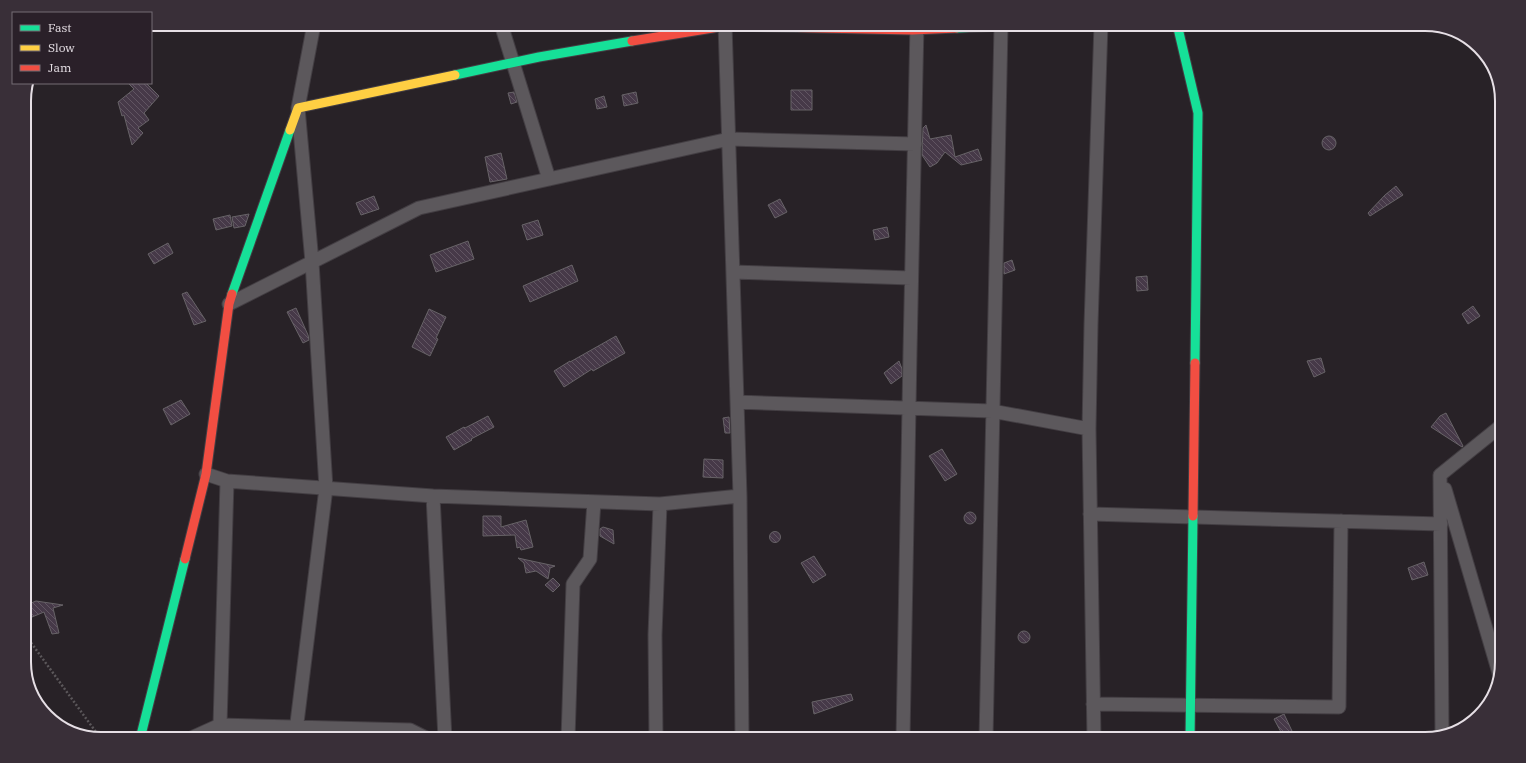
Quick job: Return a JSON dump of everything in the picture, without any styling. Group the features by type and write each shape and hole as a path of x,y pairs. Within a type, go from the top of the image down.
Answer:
{"street":[{"path":"142,732 206,474 229,304 298,108 313,31"},
{"path":"503,31 549,179"},
{"path":"298,108 513,63 692,31"},
{"path":"725,31 740,496 742,732"},
{"path":"903,732 917,31"},
{"path":"986,732 1000,31"},
{"path":"1094,732 1089,429 1091,325 1102,31"},
{"path":"1180,31 1198,113 1190,732"},
{"path":"295,732 326,488 312,262 298,108"},
{"path":"229,304 419,208 729,140 915,144"},
{"path":"733,272 911,278"},
{"path":"737,402 992,411 1089,429"},
{"path":"1440,475 1495,431"},
{"path":"206,474 227,481 434,496 660,504 740,496"},
{"path":"1440,475 1442,730"},
{"path":"1440,475 1495,660"},
{"path":"220,732 227,481"},
{"path":"434,496 445,732"},
{"path":"568,732 573,584 590,559 594,502"},
{"path":"656,732 655,635 660,504"},
{"path":"1090,514 1441,524"},
{"path":"1093,704 1340,707 1341,521"},
{"path":"206,732 220,726 284,732"},
{"path":"388,732 410,730 414,732"}],"path":[{"path":"31,643 96,732"}],"building":[{"path":"129,84 147,84 159,96 144,113 149,120 138,128 143,133 132,145 124,115 122,116 118,102 134,89"},
{"path":"791,90 812,90 812,110 791,110"},
{"path":"514,92 517,102 511,104 508,93"},
{"path":"636,92 638,103 624,106 622,95"},
{"path":"604,96 607,107 597,109 595,99"},
{"path":"926,125 930,139 951,135 955,157 978,149 982,160 961,165 945,152 937,163 930,167 922,155 923,128"},
{"path":"1329,136 1334,138 1336,143 1334,148 1329,150 1324,148 1322,143 1324,138"},
{"path":"501,153 507,179 490,182 485,157"},
{"path":"1396,186 1403,195 1370,216 1368,213"},
{"path":"374,196 379,209 361,215 356,203"},
{"path":"780,199 787,212 775,218 768,205"},
{"path":"249,214 245,226 234,228 232,217"},
{"path":"230,215 232,226 216,230 213,219"},
{"path":"538,220 543,235 527,240 522,225"},
{"path":"887,227 889,237 875,240 873,230"},
{"path":"468,241 474,259 436,272 430,255"},
{"path":"168,243 173,253 154,264 148,254"},
{"path":"1012,260 1015,270 1004,274 1004,263"},
{"path":"572,265 578,281 530,302 523,286"},
{"path":"1147,276 1148,290 1137,291 1136,277"},
{"path":"187,292 206,321 194,325 182,294"},
{"path":"1473,306 1480,316 1468,324 1462,314"},
{"path":"296,308 309,340 303,343 287,312"},
{"path":"429,309 446,317 436,338 438,339 430,356 412,347"},
{"path":"616,336 625,353 593,371 592,369 564,387 554,371"},
{"path":"1321,358 1325,372 1314,377 1307,361"},
{"path":"899,361 902,369 902,376 891,384 884,373"},
{"path":"181,400 190,414 171,425 163,409"},
{"path":"1446,413 1463,446 1462,447 1431,427 1440,416"},
{"path":"488,416 494,427 454,450 446,437"},
{"path":"729,417 730,433 725,433 723,418"},
{"path":"942,449 957,474 945,481 929,456"},
{"path":"704,459 723,460 723,478 703,477"},
{"path":"970,512 974,514 976,518 974,522 970,524 966,522 964,518 966,514"},
{"path":"483,516 501,516 501,527 526,520 533,547 521,550 520,547 517,548 515,535 483,536"},
{"path":"603,527 613,530 614,544 600,536 600,529"},
{"path":"775,531 779,533 781,537 779,541 775,543 771,541 769,537 771,533"},
{"path":"814,556 826,575 813,583 801,563"},
{"path":"518,558 555,566 550,568 548,579 536,571 526,573 524,563"},
{"path":"1424,562 1428,575 1412,580 1408,568"},
{"path":"553,578 560,585 553,592 545,585"},
{"path":"36,601 63,605 53,608 59,633 52,634 44,612 32,617 31,603"},
{"path":"1022,631 1026,631 1030,637 1026,643 1022,643 1018,639 1018,635"},
{"path":"851,694 853,700 814,714 812,702"},
{"path":"1284,714 1292,731 1281,732 1274,719"}],"traffic: fast":[{"path":"1179,31 1198,113 1195,363"},
{"path":"455,75 539,57 632,41"},
{"path":"232,294 290,130"},
{"path":"1190,732 1193,516"},
{"path":"142,732 185,559"}],"traffic: slow":[{"path":"290,130 298,108 455,75"}],"traffic: jam":[{"path":"632,41 694,31"},
{"path":"185,559 206,474 229,304 232,294"},
{"path":"1193,516 1195,363"}]}
